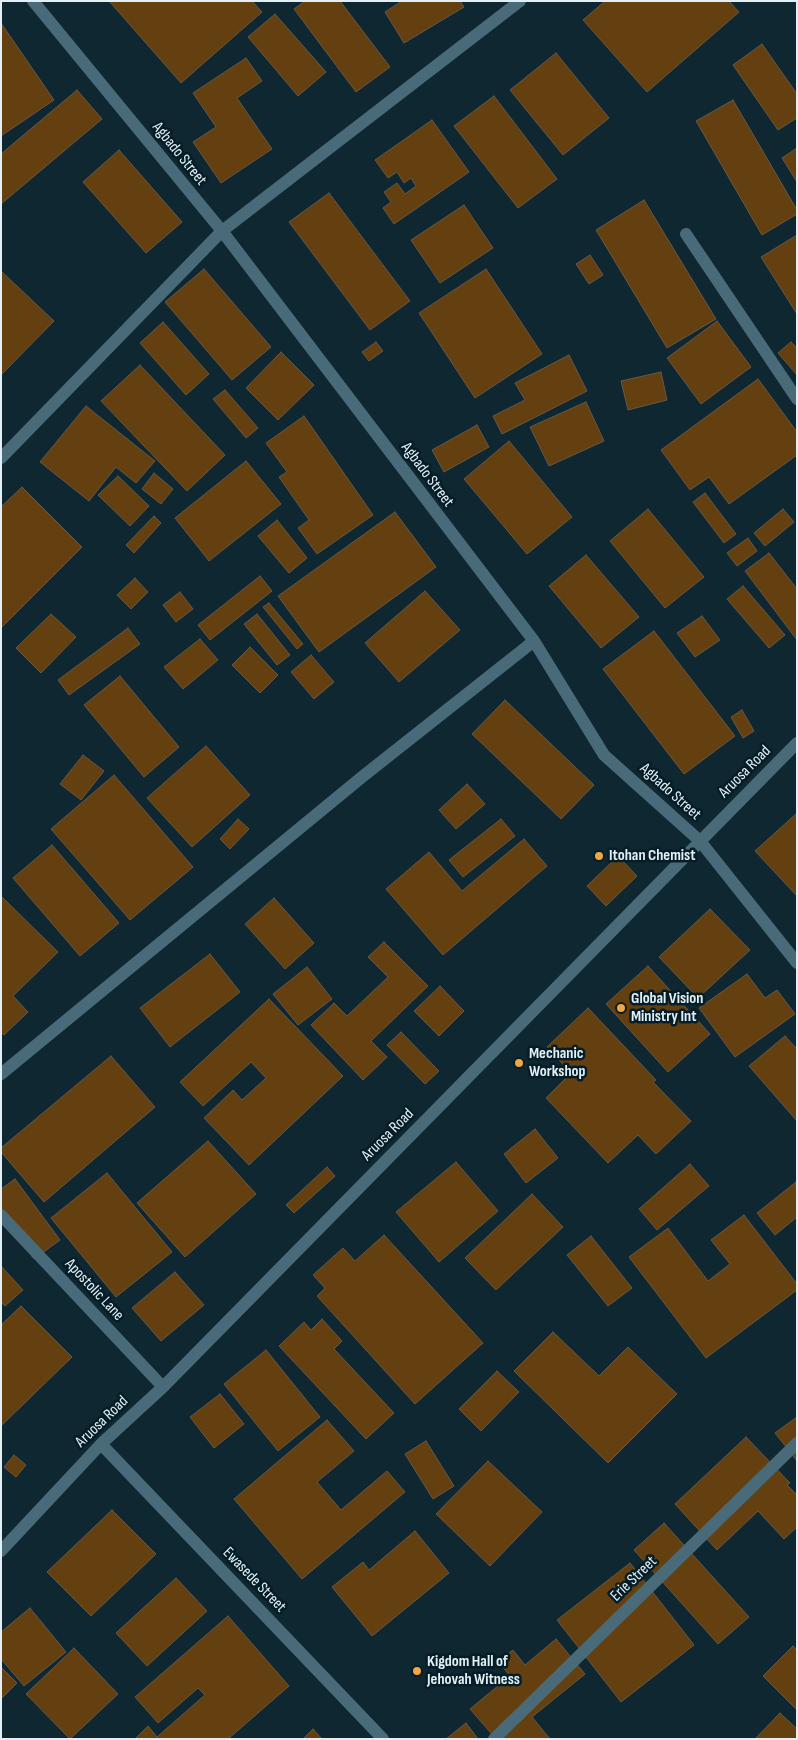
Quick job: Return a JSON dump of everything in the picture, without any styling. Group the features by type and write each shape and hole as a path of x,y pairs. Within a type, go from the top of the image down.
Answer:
{"street":[{"name":"Agbado Street","path":"33,1 222,231 534,642 604,755 700,841 797,963"},
{"path":"1,458 222,231 520,1"},
{"path":"686,234 797,400"},
{"path":"1,1074 354,783 534,642"},
{"name":"Aruosa Road","path":"1,1551 100,1444 163,1387 797,743"},
{"name":"Apostolic Lane","path":"1,1215 163,1387"},
{"name":"Ewasede Street","path":"100,1444 383,1739"},
{"name":"Erie Street","path":"494,1739 797,1444"}],"building":[{"path":"109,1 252,1 262,12 181,83"},
{"path":"305,1 340,1 390,67 356,92 294,9"},
{"path":"402,1 460,1 464,7 404,43 385,12"},
{"path":"605,1 729,1 739,12 647,92 583,20"},
{"path":"275,14 326,72 298,96 248,37"},
{"path":"1,23 54,100 1,136"},
{"path":"762,44 797,94 797,118 778,130 733,65"},
{"path":"556,53 609,118 563,155 510,90"},
{"path":"246,58 262,81 237,98 272,149 221,183 193,142 216,127 193,93"},
{"path":"77,90 102,119 1,204 1,154"},
{"path":"494,96 557,179 518,208 454,126"},
{"path":"733,100 797,210 797,214 762,235 696,121"},
{"path":"432,120 469,172 394,224 383,208 391,202 384,192 397,183 405,194 416,186 411,178 404,183 397,172 388,178 375,160"},
{"path":"797,148 797,182 782,158"},
{"path":"119,150 182,222 146,253 83,182"},
{"path":"329,193 410,301 370,330 289,222"},
{"path":"644,200 716,319 667,348 596,230"},
{"path":"464,205 493,248 440,283 411,240"},
{"path":"797,235 797,314 761,257"},
{"path":"590,255 603,275 589,284 576,264"},
{"path":"204,269 271,347 232,380 165,302"},
{"path":"486,269 542,354 475,398 419,313"},
{"path":"1,271 54,321 1,375"},
{"path":"717,321 751,367 701,404 667,358"},
{"path":"163,322 209,374 186,395 140,343"},
{"path":"376,342 383,351 369,361 362,352"},
{"path":"791,342 797,348 797,375 778,353"},
{"path":"281,352 314,385 278,420 246,388"},
{"path":"569,355 587,391 502,434 493,416 525,400 515,383"},
{"path":"140,365 225,455 187,491 101,401"},
{"path":"661,372 667,400 628,410 621,381"},
{"path":"758,379 797,432 797,455 729,504 709,477 690,490 661,450"},
{"path":"225,390 258,428 246,438 213,399"},
{"path":"586,402 604,441 549,466 530,427"},
{"path":"86,406 155,461 136,483 116,467 89,501 40,462"},
{"path":"304,416 373,515 317,554 298,528 309,520 279,477 287,472 266,443"},
{"path":"477,425 489,447 444,472 432,450"},
{"path":"509,441 572,517 527,554 464,479"},
{"path":"246,461 281,504 209,561 175,518"},
{"path":"154,473 173,489 161,504 142,489"},
{"path":"118,476 149,506 130,526 98,495"},
{"path":"22,487 82,547 1,628 1,507"},
{"path":"705,493 736,534 724,543 693,502"},
{"path":"648,509 704,577 665,608 610,541"},
{"path":"783,509 794,522 765,546 754,533"},
{"path":"395,512 436,567 319,652 278,596"},
{"path":"154,516 161,523 134,553 126,545"},
{"path":"277,520 307,558 289,573 258,536"},
{"path":"748,538 757,551 737,566 727,553"},
{"path":"769,553 797,589 797,640 745,571"},
{"path":"586,555 639,617 601,648 549,586"},
{"path":"260,576 272,591 210,640 198,625"},
{"path":"135,578 148,592 131,609 117,595"},
{"path":"743,586 785,635 769,648 727,599"},
{"path":"425,591 460,630 399,682 365,643"},
{"path":"180,592 193,609 176,622 163,605"},
{"path":"269,603 303,644 297,649 263,607"},
{"path":"51,614 76,637 41,673 16,648"},
{"path":"257,614 290,655 277,665 244,624"},
{"path":"702,616 720,640 695,657 677,633"},
{"path":"128,628 140,644 69,695 58,680"},
{"path":"654,631 735,736 684,774 603,669"},
{"path":"200,639 218,660 183,689 164,667"},
{"path":"250,647 278,675 260,693 232,665"},
{"path":"311,655 334,682 314,699 291,672"},
{"path":"120,676 179,747 144,777 84,705"},
{"path":"505,700 594,785 561,819 472,734"},
{"path":"742,710 754,731 743,738 731,717"},
{"path":"206,746 250,795 192,847 147,798"},
{"path":"83,755 104,771 81,800 60,784"},
{"path":"114,775 193,867 130,920 51,829"},
{"path":"467,784 485,804 456,829 439,810"},
{"path":"797,813 797,896 755,851"},
{"path":"238,819 249,829 230,849 220,839"},
{"path":"501,819 515,836 463,877 449,860"},
{"path":"524,839 547,866 443,955 386,889 429,852 462,891"},
{"path":"52,845 119,923 80,956 13,878"},
{"path":"618,856 637,876 606,906 587,886"},
{"path":"1,896 58,952 13,996 28,1012 4,1035 1,1032"},
{"path":"274,898 314,943 285,969 245,924"},
{"path":"710,909 750,950 698,998 659,957"},
{"path":"384,942 428,986 371,1041 387,1057 363,1080 311,1025 334,1003 347,1016 388,977 368,957"},
{"path":"210,954 240,992 170,1047 140,1008"},
{"path":"648,966 710,1034 668,1072 606,1004"},
{"path":"307,967 332,999 298,1025 273,994"},
{"path":"747,974 765,998 777,990 795,1014 735,1057 699,1008"},
{"path":"440,986 464,1011 439,1036 414,1011"},
{"path":"269,999 343,1076 249,1165 204,1118 233,1090 242,1100 266,1078 251,1062 203,1106 180,1082"},
{"path":"588,1008 656,1080 653,1082 691,1121 656,1154 638,1135 608,1163 546,1098 571,1073 547,1047"},
{"path":"401,1032 439,1071 425,1084 387,1045"},
{"path":"785,1036 797,1049 797,1121 749,1066"},
{"path":"111,1056 155,1107 44,1202 1,1152 1,1148"},
{"path":"535,1129 558,1158 526,1183 504,1154"},
{"path":"208,1141 256,1194 185,1257 137,1203"},
{"path":"456,1162 498,1211 439,1262 396,1212"},
{"path":"690,1164 709,1186 657,1230 639,1209"},
{"path":"327,1167 335,1176 294,1213 286,1205"},
{"path":"107,1173 172,1252 116,1297 51,1218"},
{"path":"15,1179 60,1240 34,1259 1,1215 1,1189"},
{"path":"796,1182 797,1217 775,1235 757,1213"},
{"path":"532,1194 563,1227 496,1290 465,1258"},
{"path":"744,1215 797,1284 797,1290 706,1358 629,1257 668,1228 708,1281 730,1264 711,1240"},
{"path":"384,1235 483,1343 415,1404 317,1296 325,1288 313,1275 343,1248 355,1261"},
{"path":"591,1236 632,1288 608,1306 567,1255"},
{"path":"1,1266 23,1290 5,1306 1,1302"},
{"path":"175,1272 204,1305 161,1341 132,1308"},
{"path":"21,1306 72,1357 1,1426 1,1325"},
{"path":"322,1319 342,1341 334,1349 394,1413 366,1439 279,1346 304,1322 311,1330"},
{"path":"553,1332 599,1376 628,1347 677,1394 608,1463 514,1371"},
{"path":"266,1350 320,1417 278,1451 224,1384"},
{"path":"497,1371 519,1392 481,1431 459,1409"},
{"path":"220,1394 244,1424 214,1448 190,1417"},
{"path":"797,1417 797,1461 775,1433"},
{"path":"327,1420 354,1451 317,1482 341,1510 387,1471 405,1492 302,1579 234,1499"},
{"path":"746,1437 790,1483 787,1485 797,1495 797,1527 784,1539 758,1511 717,1550 675,1504"},
{"path":"426,1441 454,1486 433,1499 405,1454"},
{"path":"14,1455 26,1465 16,1477 4,1467"},
{"path":"488,1461 542,1512 490,1566 436,1514"},
{"path":"112,1510 156,1554 91,1616 47,1572"},
{"path":"664,1523 749,1617 718,1644 634,1550"},
{"path":"415,1531 449,1573 372,1636 332,1587 363,1562 369,1570"},
{"path":"630,1563 694,1645 621,1702 557,1620"},
{"path":"176,1578 207,1611 147,1666 116,1633"},
{"path":"30,1608 66,1652 24,1686 1,1659 1,1632"},
{"path":"228,1616 289,1686 228,1739 135,1739 148,1726 157,1737 205,1695 198,1688 158,1723 135,1697"},
{"path":"556,1639 585,1674 532,1717 550,1739 496,1739 470,1709 510,1676 498,1661 513,1650 525,1665"},
{"path":"793,1646 797,1650 797,1710 763,1676"},
{"path":"74,1648 118,1694 70,1739 26,1694"},
{"path":"1,1667 17,1683 1,1699"},
{"path":"780,1713 797,1729 797,1739 755,1739"},
{"path":"466,1723 478,1739 446,1739"},
{"path":"313,1729 322,1739 303,1739"}],"place":[{"name":"Itohan Chemist","path":"599,856"},
{"name":"Global Vision Ministry Int","path":"621,1008"},
{"name":"Mechanic Workshop","path":"519,1063"},
{"name":"Kigdom Hall of Jehovah Witness","path":"417,1671"}]}
